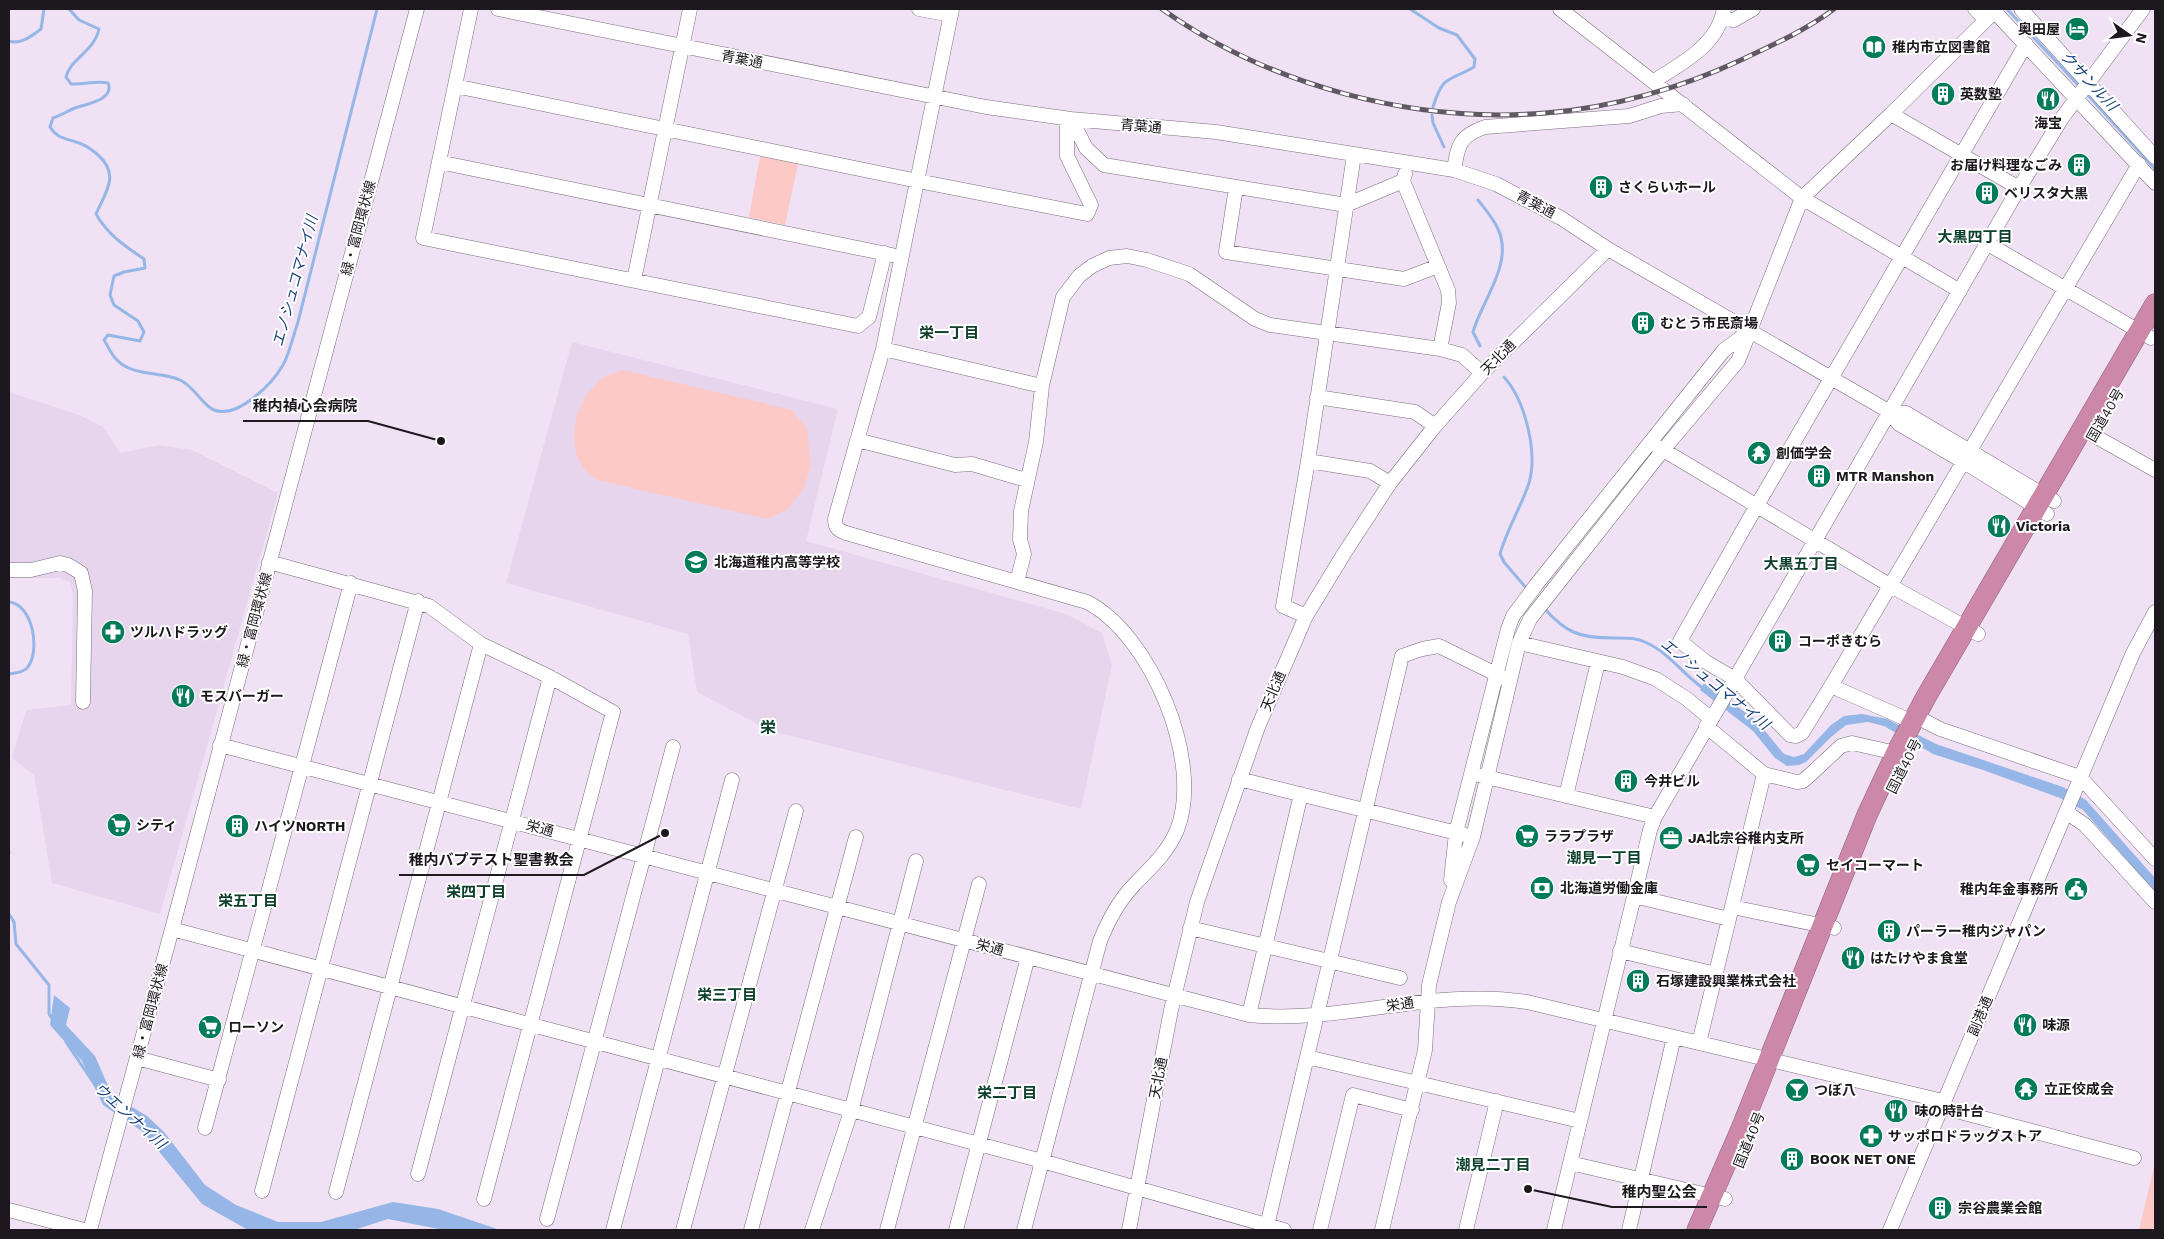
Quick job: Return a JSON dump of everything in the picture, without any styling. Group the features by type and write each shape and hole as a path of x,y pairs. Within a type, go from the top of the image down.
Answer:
{"highway":[{"name":"国道40号","path":"2046,504 2094,435 2148,333 2155,304"},
{"name":"国道40号","path":"1697,1230 1718,1197 1828,927 1886,803 1912,733 2148,333"},
{"name":"国道40号","path":"1712,1230 1718,1197"}],"street":[{"name":"緑・富岡環状線","path":"90,1230 417,9"},
{"path":"471,9 424,238 858,326 870,317 885,253"},
{"name":"青葉通","path":"498,9 934,98 1069,119 1216,132 1454,170 1496,184 1562,218 1608,248 1890,412 1899,424 1967,456 2046,504"},
{"path":"634,280 690,9"},
{"path":"919,9 951,12 883,349 835,519 837,528 1087,602 1109,616 1130,640 1156,678 1170,710 1179,744 1184,782 1183,807 1177,829 1168,848 1118,905 1100,941 1024,1230"},
{"path":"1560,9 1802,198 1960,291"},
{"path":"1654,81 1703,47 1716,32 1723,14 1734,20 1753,9"},
{"path":"1975,9 1993,13 2026,44 2153,151"},
{"path":"2021,9 2082,91 2155,183"},
{"path":"1554,1230 1605,1021 1620,950 1650,830 1655,817 2020,188 2082,91 2143,9"},
{"path":"1382,1230 1425,1050 1428,1022 1426,1000 1449,902 1473,837 1519,643 1534,613 1663,450 1738,360 1802,198 1891,114 1993,13"},
{"path":"2026,44 1756,506 1680,641 1733,682 1790,735 1796,736 1802,733 1891,586 2139,164"},
{"path":"455,86 1087,214 1091,206 1066,156 1069,119"},
{"path":"1454,170 1462,139 1473,131 1485,127 1628,116 1662,106 1683,104"},
{"path":"1891,114 2020,188"},
{"path":"1069,119 1086,148 1104,165 1346,205 1403,181"},
{"path":"1306,616 1283,606 1308,461 1354,154"},
{"path":"440,162 903,257"},
{"path":"1409,162 1403,181 1448,290 1449,303 1440,349"},
{"path":"1236,187 1226,252 1404,279 1438,266"},
{"path":"1988,244 2065,289 2148,333"},
{"name":"天北通","path":"1129,1230 1174,996 1190,928 1205,877 1264,711 1306,616 1390,483 1435,426 1482,373 1608,248"},
{"path":"1017,582 1024,554 1019,522 1026,480 1036,442 1042,386 1064,296 1079,276 1092,266 1110,258 1126,256 1170,266 1189,274 1254,319 1270,325 1440,349 1462,355 1482,373"},
{"path":"1449,902 1456,833 1496,674 1513,616 1536,584 1724,350 1751,331"},
{"path":"883,349 1042,386"},
{"path":"1317,397 1415,412 1435,426"},
{"path":"2094,435 2155,470"},
{"path":"857,440 955,465 972,464 1026,480"},
{"path":"1650,441 1814,541 1972,632"},
{"path":"1308,461 1370,471 1390,483"},
{"path":"270,562 418,601 429,606 481,644 550,676 613,712 484,1199"},
{"path":"9,570 31,570 60,563 68,565 81,573 85,591 83,702"},
{"path":"205,1128 351,583"},
{"path":"262,1191 418,601"},
{"name":"副港通","path":"1890,1230 2133,653 2155,612"},
{"path":"1519,643 1623,668 1656,679 1687,698 1764,774 1797,782 1803,781 1841,746 1940,729 2073,795 2155,859"},
{"path":"336,1192 481,644"},
{"path":"1266,1228 1402,656 1422,649 1439,646 1510,681"},
{"path":"1566,796 1598,662"},
{"path":"418,1174 550,676"},
{"path":"1830,686 1912,733"},
{"name":"栄通","path":"220,745 1249,1015 1282,1017 1316,1016 1426,1000 1503,998 1774,1061 1942,1104 2134,1158"},
{"path":"547,1219 673,746"},
{"path":"1471,773 1655,817"},
{"path":"1699,1043 1764,774"},
{"path":"1239,779 1473,837"},
{"path":"613,1230 732,780"},
{"path":"1249,1015 1301,794"},
{"path":"2073,795 2085,825 2155,902"},
{"path":"683,1230 796,811"},
{"path":"752,1230 856,837"},
{"path":"812,1230 851,1110 916,861"},
{"path":"887,1230 979,884"},
{"path":"1634,896 1730,913 1828,927"},
{"path":"1190,928 1400,978"},
{"path":"172,929 1042,1162 1266,1228 1284,1230"},
{"path":"1620,950 1716,974"},
{"path":"956,1230 1028,957"},
{"path":"1629,1230 1674,1037"},
{"path":"1307,1057 1580,1122"},
{"path":"137,1058 219,1080"},
{"path":"1320,1230 1353,1096 1412,1110"},
{"path":"1466,1230 1497,1102"},
{"path":"1570,1164 1718,1197"},
{"path":"9,1210 84,1230"}],"shaded area":[{"path":"760,156 798,164 785,225 749,217"},
{"name":"北海道稚内高等学校","path":"572,342 838,409 806,541 1066,614 1102,633 1112,665 1081,809 771,731 697,692 688,634 506,583"},
{"path":"623,370 792,410 807,429 811,465 804,488 788,509 767,519 597,480 585,470 578,459 574,433 576,420 587,395 595,385 607,376"},
{"path":"9,392 79,415 103,427 120,453 159,445 192,450 278,493 160,914 52,883 34,775 12,758 26,710 71,705 73,595 70,582 60,578 9,578"},
{"path":"2155,1162 2155,1230 2139,1230"}],"water":[{"path":"1704,683 1756,720 1784,754 1794,757 1804,754 1831,725 1844,716 1862,714 1887,719 1936,744 2063,787 2086,800 2155,878 2155,892 2083,810 2060,798 1933,754 1884,726 1868,722 1846,725 1806,762 1787,766 1775,758 1753,731 1700,690"},
{"path":"54,995 70,1008 66,1025 95,1056 112,1095 147,1116 164,1132 205,1185 236,1205 278,1222 321,1222 393,1202 438,1209 500,1230 444,1230 388,1219 354,1230 248,1230 202,1204 143,1132 103,1105 82,1061 50,1025"}],"waterway":[{"name":"エノシュコマナイ川","path":"9,41 22,41 41,29 44,9"},
{"name":"エノシュコマナイ川","path":"69,9 79,20 99,29 92,44 72,65 66,77 71,84 108,83 109,89 104,97 53,118 50,127 61,137 87,147 104,161 110,175 109,182 96,214 111,234 144,259 145,268 114,276 110,295 114,305 138,321 144,332 140,341 108,335 104,340 114,357 123,365 130,369 180,380 190,387 210,408 223,411 243,405 263,390 278,373 288,355 377,9"},
{"name":"エノシュコマナイ川","path":"1410,9 1439,28 1457,35 1475,59 1474,67 1448,80 1444,84 1433,107"},
{"name":"クサンル川","path":"2007,9 2080,87"},
{"name":"クサンル川","path":"2086,93 2155,169"},
{"name":"エノシュコマナイ川","path":"1432,115 1433,123 1444,147"},
{"name":"エノシュコマナイ川","path":"1478,200 1492,218 1502,242 1502,255 1495,281 1473,332 1480,346"},
{"name":"エノシュコマナイ川","path":"1504,377 1524,412 1531,442 1532,457 1529,483 1500,554 1504,562 1527,589"},
{"name":"ウエンナイ川","path":"9,602 17,605 24,611 29,620 34,641 31,661 27,668 21,672 9,674"},
{"name":"エノシュコマナイ川","path":"1543,607 1559,623 1582,635 1601,638 1635,639 1655,647 1704,689"},
{"name":"ウエンナイ川","path":"9,914 14,922 16,944 49,985 49,1014 53,1020"},
{"name":"ウエンナイ川","path":"66,1042 95,1085"}],"railway":[{"path":"1162,9 1204,36 1248,59 1295,78 1344,94 1394,105 1445,112 1495,115 1545,113 1595,107 1670,88 1718,70 1765,49 1801,30 1834,9"}],"place":[{"name":"奥田屋","path":"2077,29"},
{"name":"稚内市立図書館","path":"1874,47"},
{"name":"英数塾","path":"1943,94"},
{"name":"海宝","path":"2048,99"},
{"name":"お届け料理なごみ","path":"2079,165"},
{"name":"さくらいホール","path":"1601,187"},
{"name":"ベリスタ大黒","path":"1987,193"},
{"name":"むとう市民斎場","path":"1643,323"},
{"name":"稚内禎心会病院","path":"441,441"},
{"name":"創価学会","path":"1759,453"},
{"name":"MTR Manshon","path":"1819,476"},
{"name":"Victoria","path":"1999,526"},
{"name":"北海道稚内高等学校","path":"696,562"},
{"name":"ツルハドラッグ","path":"113,632"},
{"name":"コーポきむら","path":"1780,641"},
{"name":"モスバーガー","path":"183,696"},
{"name":"今井ビル","path":"1626,781"},
{"name":"シティ","path":"119,825"},
{"name":"ハイツNORTH","path":"237,826"},
{"name":"稚内バプテスト聖書教会","path":"665,833"},
{"name":"ララプラザ","path":"1527,836"},
{"name":"JA北宗谷稚内支所","path":"1671,838"},
{"name":"セイコーマート","path":"1808,865"},
{"name":"北海道労働金庫","path":"1542,888"},
{"name":"稚内年金事務所","path":"2076,889"},
{"name":"パーラー稚内ジャパン","path":"1889,931"},
{"name":"はたけやま食堂","path":"1853,958"},
{"name":"石塚建設興業株式会社","path":"1638,981"},
{"name":"味源","path":"2025,1025"},
{"name":"ローソン","path":"210,1027"},
{"name":"立正佼成会","path":"2026,1089"},
{"name":"つぼ八","path":"1797,1090"},
{"name":"味の時計台","path":"1896,1111"},
{"name":"サッポロドラッグストア","path":"1871,1136"},
{"name":"BOOK NET ONE","path":"1792,1159"},
{"name":"稚内聖公会","path":"1528,1189"},
{"name":"宗谷農業会館","path":"1940,1208"}],"district":[{"name":"大黒四丁目","path":"1975,237"},
{"name":"栄一丁目","path":"949,333"},
{"name":"大黒五丁目","path":"1801,564"},
{"name":"栄","path":"768,727"},
{"name":"潮見一丁目","path":"1604,858"},
{"name":"栄四丁目","path":"476,892"},
{"name":"栄五丁目","path":"248,901"},
{"name":"栄三丁目","path":"727,995"},
{"name":"栄二丁目","path":"1007,1093"},
{"name":"潮見二丁目","path":"1493,1165"}]}
